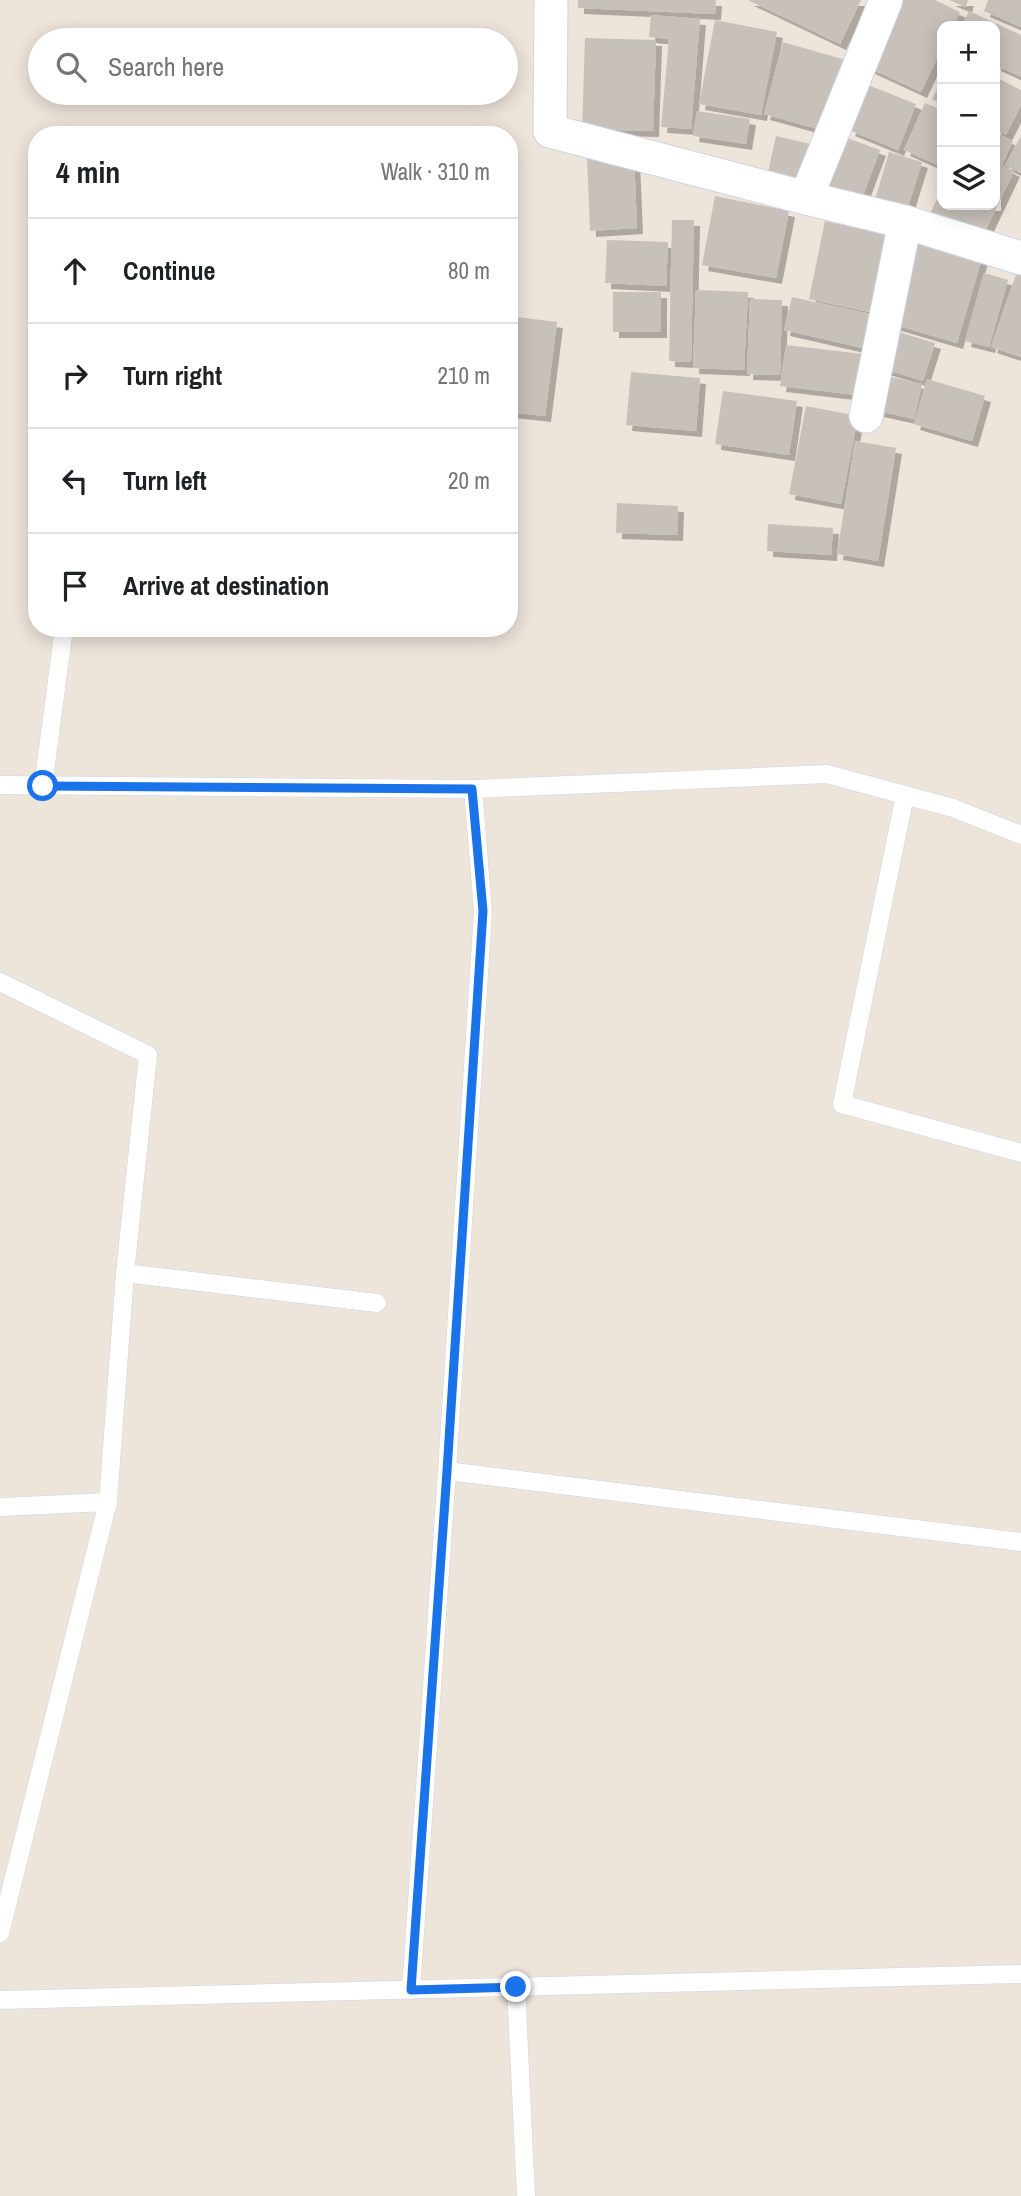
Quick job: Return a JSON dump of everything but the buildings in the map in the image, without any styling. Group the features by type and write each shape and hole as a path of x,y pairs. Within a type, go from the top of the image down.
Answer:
{"street":[{"path":"551,0 550,131 905,222 1021,258"},
{"path":"806,198 886,0"},
{"path":"866,416 905,222"}],"lane":[{"path":"43,786 63,637"},
{"path":"0,785 472,789 827,774 953,808 1021,835"},
{"path":"411,1990 483,911 472,789"},
{"path":"905,795 842,1104 1021,1153"},
{"path":"0,982 149,1055 125,1273 108,1502 0,1933"},
{"path":"125,1273 377,1303"},
{"path":"447,1471 1021,1542"},
{"path":"0,1507 108,1502"},
{"path":"0,2000 1021,1975"},
{"path":"516,1987 526,2196"}],"route":[{"path":"43,786 472,789 483,911 411,1990 516,1987"}]}
